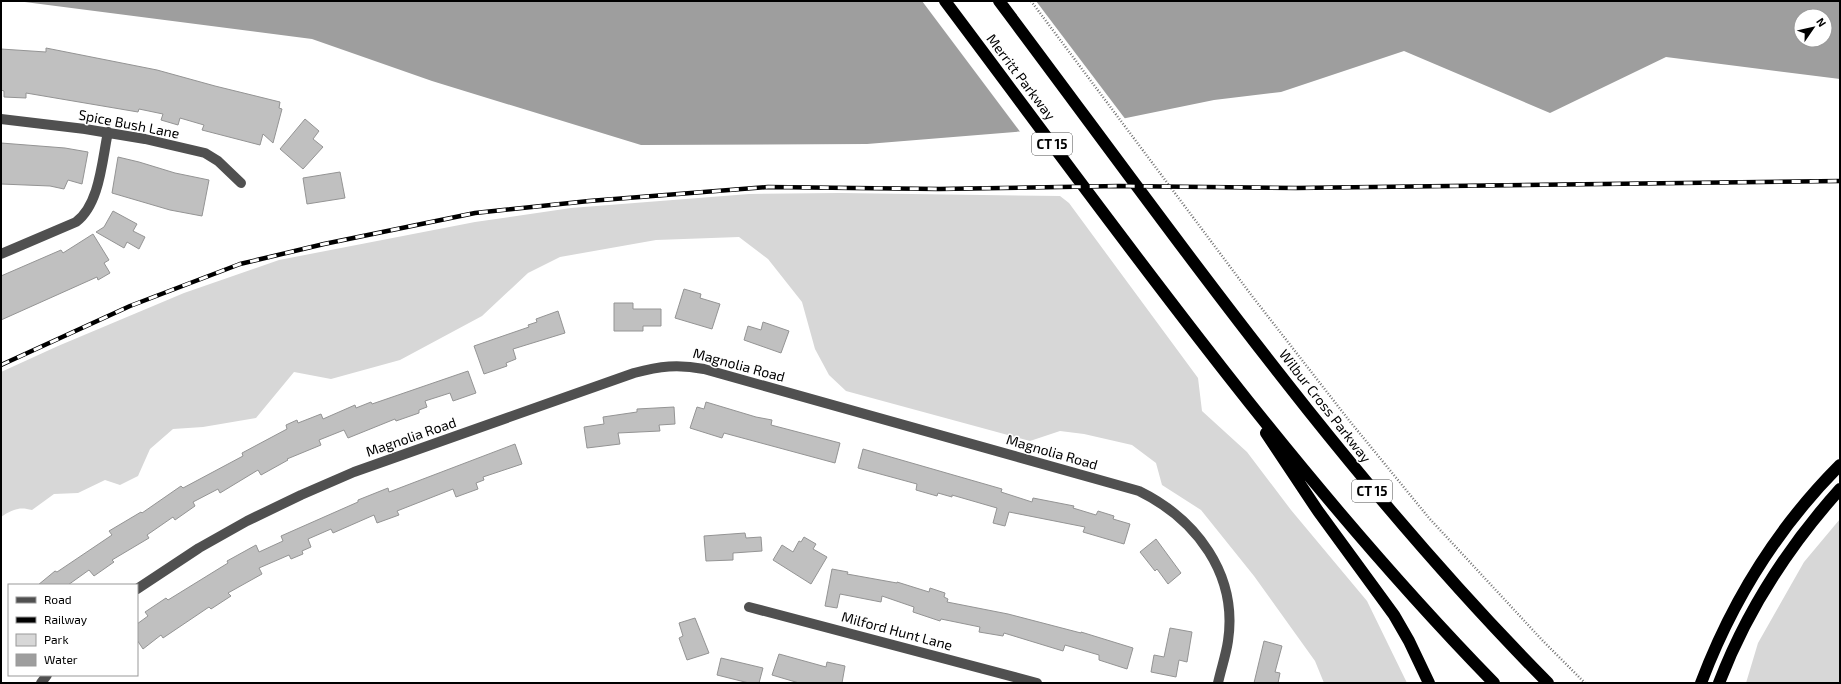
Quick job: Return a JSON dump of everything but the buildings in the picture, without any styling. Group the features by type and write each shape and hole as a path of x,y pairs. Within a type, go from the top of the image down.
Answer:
{"highway":[{"name":"Merritt Parkway","path":"945,1 1234,385"},
{"name":"Merritt Parkway","path":"999,1 1212,285"},
{"name":"Wilbur Cross Parkway","path":"1212,285 1367,484 1438,566 1548,683"},
{"path":"1234,385 1318,511 1394,615 1409,641 1429,683"},
{"name":"CT 15","path":"1234,385 1380,558 1494,683"},
{"path":"1701,683 1724,627 1752,575 1788,525 1840,465"},
{"path":"1719,683 1739,635 1767,584 1801,535 1840,489"}],"street":[{"name":"Spice Bush Lane","path":"1,119 108,132 205,153 218,161 241,183"},
{"path":"1,254 76,222 82,217 88,210 95,196 108,132"},
{"name":"Magnolia Road","path":"138,588 174,563 247,521 301,494 354,472 634,373 670,365 687,366 712,371 1139,491 1155,499 1188,524 1200,538 1218,569 1224,586 1228,604 1228,641 1218,683"},
{"name":"Milford Hunt Lane","path":"749,607 1037,683"}],"path":[{"path":"1031,1 1233,270 1348,419 1429,518 1542,641 1585,683"}],"green space":[{"path":"841,193 1060,196 1069,203 1198,378 1202,411 1247,452 1291,510 1367,601 1407,683 1324,683 1315,661 1254,576 1201,510 1162,485 1156,463 1132,445 1084,434 1060,431 1030,441 846,391 829,375 815,349 802,302 768,259 739,237 656,240 560,257 528,273 482,316 400,360 331,379 294,372 256,418 203,427 173,429 150,449 138,476 120,485 105,480 78,493 54,494 32,510 23,508 15,509 1,517 1,372 58,346 184,293 279,260 475,222 571,208 749,194"},
{"path":"1840,519 1840,683 1746,683 1758,643 1804,562"}],"water":[{"path":"17,1 1840,1 1840,79 1666,57 1550,113 1404,51 1281,92 1214,100 1087,126 867,144 641,145 432,81 312,39"}],"pier":[{"path":"922,1 1036,1 1126,120 1088,128 1021,133"}],"railway":[{"path":"1,365 130,306 240,264 324,244 475,213 589,201 768,187 939,189 1119,186 1296,188 1840,181"}]}
